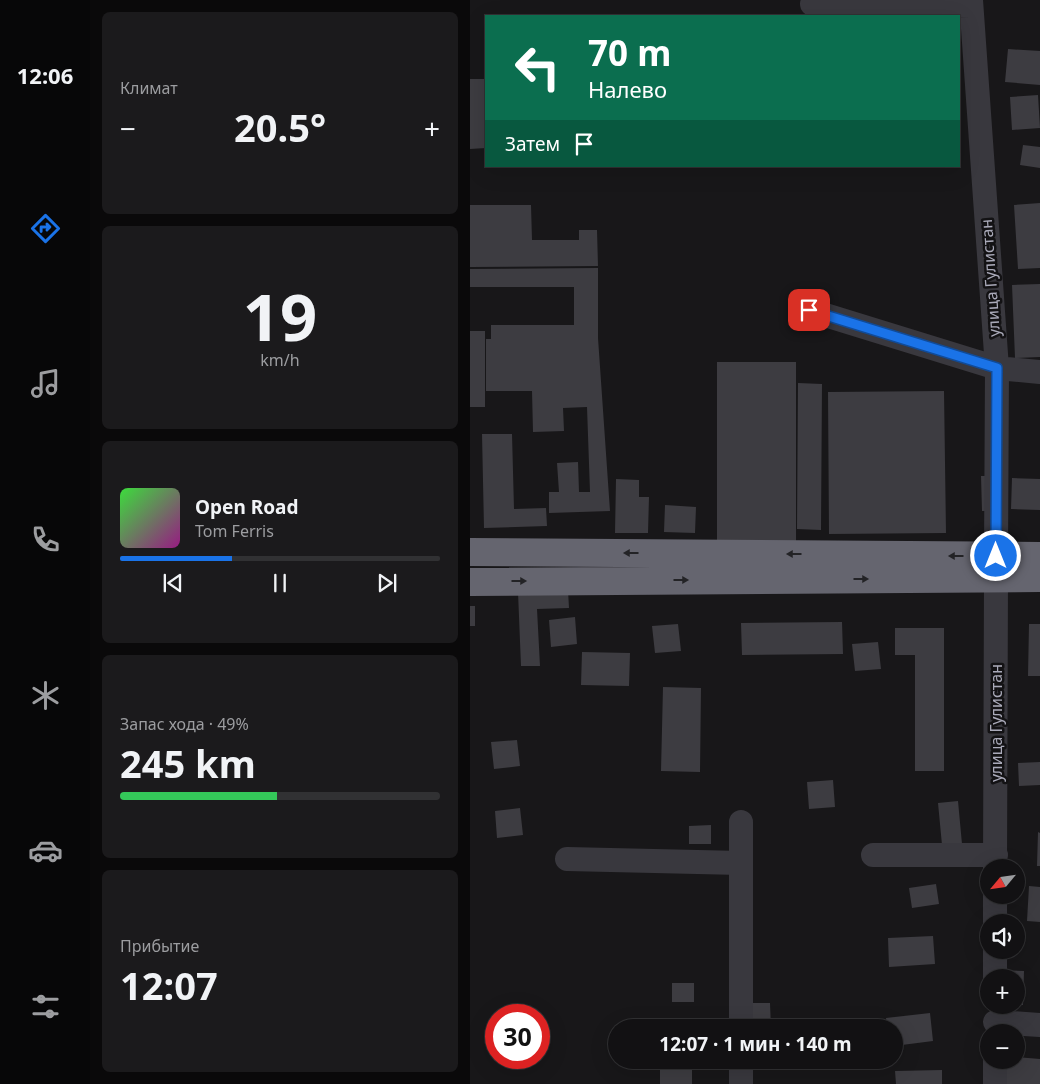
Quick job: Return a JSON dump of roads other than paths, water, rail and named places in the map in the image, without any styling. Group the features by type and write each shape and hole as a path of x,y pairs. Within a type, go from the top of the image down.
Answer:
{"highway":[{"path":"470,552 996,567 1040,578"},
{"path":"470,582 996,567 1040,556"}],"street":[{"path":"812,4 971,3"},
{"name":"улица Гулистан","path":"971,3 997,368 996,859"},
{"path":"809,310 997,368 1040,372"},
{"path":"741,822 741,1019"},
{"path":"873,855 980,860"},
{"path":"567,859 741,863"},
{"path":"995,1020 1040,1025"},
{"path":"741,1069 741,1084"},
{"path":"995,1069 995,1084"}]}
